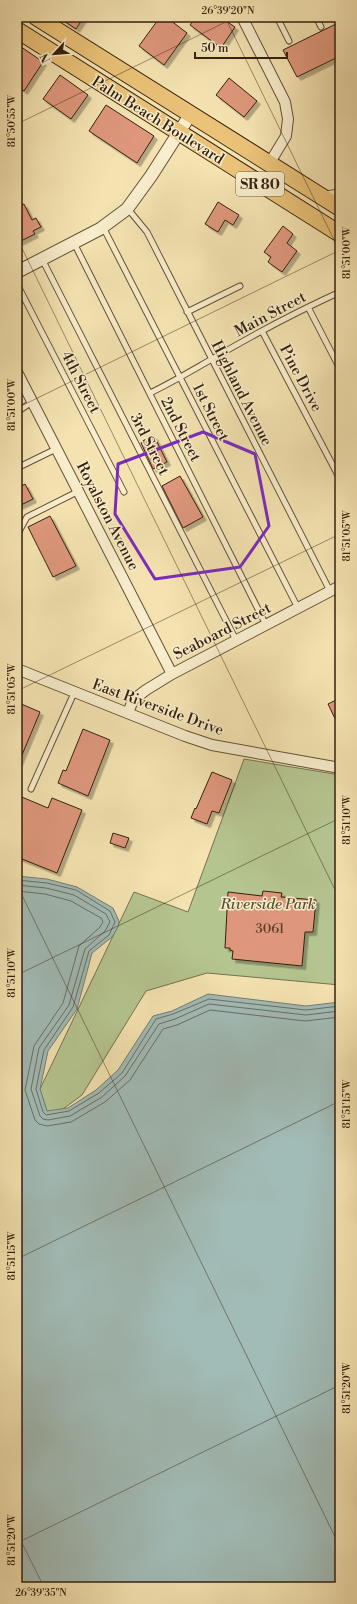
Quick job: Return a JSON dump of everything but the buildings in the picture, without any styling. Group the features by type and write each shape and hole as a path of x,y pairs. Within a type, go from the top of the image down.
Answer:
{"main road":[{"name":"Palm Beach Boulevard","path":"36,17 340,208"},
{"name":"Palm Beach Boulevard","path":"17,30 340,234"}],"street":[{"path":"242,17 285,102 288,119 286,136 269,164"},
{"path":"17,272 103,227 127,209 190,115"},
{"name":"Royalston Avenue","path":"17,372 172,674"},
{"name":"Seaboard Street","path":"128,713 133,700 172,674 340,586"},
{"name":"East Riverside Drive","path":"17,669 74,693 212,745 340,768"}],"lane":[{"path":"277,17 289,41"},
{"path":"316,17 321,27"},
{"path":"320,195 340,192"},
{"name":"Highland Avenue","path":"127,209 147,232 330,591"},
{"name":"1st Street","path":"103,227 298,608"},
{"name":"2nd Street","path":"74,243 266,625"},
{"name":"3rd Street","path":"42,259 236,640"},
{"name":"4th Street","path":"17,284 124,492"},
{"path":"187,312 240,286"},
{"name":"Main Street","path":"150,393 180,378 262,331 340,292"},
{"path":"308,307 340,369"},
{"name":"Pine Drive","path":"262,331 340,479"},
{"path":"17,412 32,402"},
{"path":"17,468 56,449"},
{"path":"17,535 26,517 79,491"},
{"path":"31,789 74,693"}],"highlighted area":[{"path":"203,432 255,454 269,526 240,567 155,579 115,514 118,464"}],"green space":[{"name":"Riverside Park","path":"244,759 340,775 340,985 207,973 146,991 82,1095 63,1109 47,1112 40,1089 134,892 188,912"}],"water":[{"path":"17,876 47,879 77,887 113,908 119,921 118,927 112,937 92,953 77,1009 48,1051 40,1089 47,1111 68,1108 96,1090 118,1070 153,1016 172,1011 208,994 306,1006 340,1002 340,1587 17,1587"}]}
